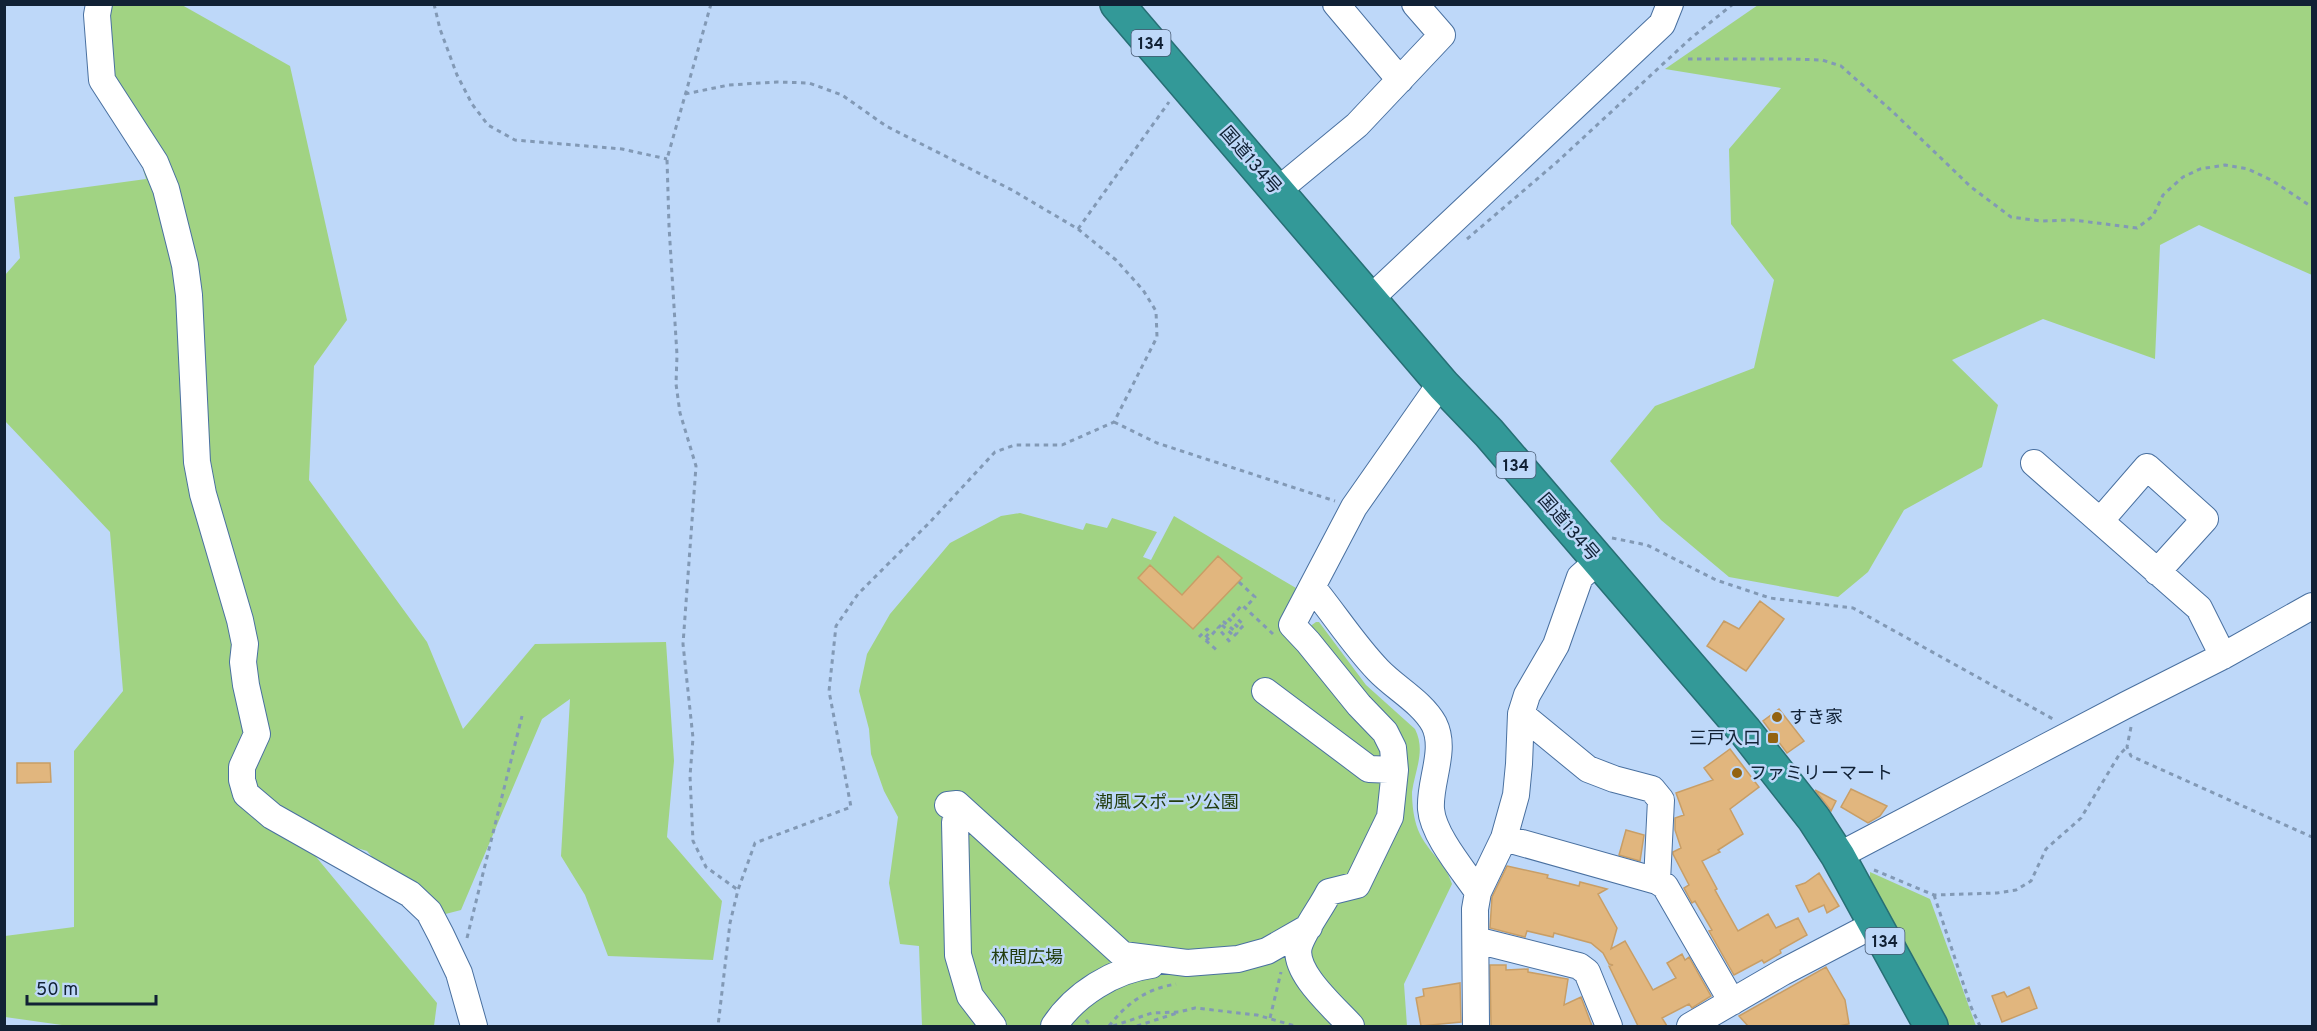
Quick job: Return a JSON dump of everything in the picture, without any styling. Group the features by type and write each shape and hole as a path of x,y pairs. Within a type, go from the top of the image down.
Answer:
{"highway":[{"name":"国道134号","path":"1117,4 1443,385 1489,433 1745,731 1814,819 1838,856 1931,1026"}],"street":[{"path":"99,4 97,15 102,80 155,162 166,189 185,265 189,295 196,462 203,494 240,620 246,685 257,734 242,767 242,780 246,794 272,816 410,894 429,912 459,973 474,1026"},
{"path":"1336,4 1400,80"},
{"path":"1277,191 1357,125 1442,35 1415,4"},
{"path":"1370,299 1662,24 1670,4"},
{"path":"1351,1026 1302,970 1298,948 1329,892 1357,885 1390,817 1396,758 1391,741 1286,633 1354,507 1436,390 1443,385"},
{"path":"2034,463 2199,608 2223,656"},
{"path":"2101,520 2147,466 2205,519 2157,572"},
{"path":"1476,1026 1475,909 1478,892 1504,838 1518,781 1521,714 1527,695 1556,645 1580,577 1592,553"},
{"path":"1312,588 1366,658 1426,713 1434,725 1439,750 1431,811 1435,824 1449,849 1478,892"},
{"path":"1838,856 2223,656 2313,606"},
{"path":"1265,691 1369,769 1395,770"},
{"path":"1521,714 1588,769 1652,789 1661,800 1657,881"},
{"path":"993,1026 970,996 958,955 957,809 1123,956 1187,963 1238,959 1267,951 1309,927"},
{"path":"1504,838 1657,881 1665,886 1732,1002"},
{"path":"1699,1025 1732,1002 1783,972 1875,924"},
{"path":"1476,940 1579,966 1587,972 1609,1026"},
{"path":"1054,1026 1070,1007 1098,985 1121,972 1169,962"}],"path":[{"path":"434,4 440,29 457,75 472,104 488,125 515,140 622,149 667,159"},
{"path":"711,4 667,159 669,226 677,355 676,384 680,413 696,466 683,644 693,738 690,776 693,841 706,867 738,890"},
{"path":"1460,245 1557,162 1690,39 1733,4"},
{"path":"1688,58 1822,60 1842,66 1971,187 2011,217 2041,221 2073,220 2137,228 2153,216 2163,195 2183,177 2200,169 2225,165 2248,169 2313,207"},
{"path":"686,94 729,85 777,82 808,83 843,95 886,126 1012,190 1078,229 1116,260 1143,290 1156,311 1157,338 1114,423 1062,445 1015,445 994,452 930,522 858,594 836,626 829,690 851,807 755,843 738,890 730,923 718,1026"},
{"path":"1078,229 1144,134 1184,82"},
{"path":"1114,423 1157,443 1354,507"},
{"path":"1592,553 1609,538 1647,545 1716,580 1770,598 1853,608 2076,732"},
{"path":"1206,641 1221,625 1234,636 1237,633 1224,622 1228,618 1240,629 1244,625 1233,615 1242,605 1245,608 1256,597 1239,582"},
{"path":"1218,628 1230,642"},
{"path":"1199,637 1207,629 1210,632 1204,639 1206,641"},
{"path":"1206,641 1219,652"},
{"path":"1838,856 1934,895 1997,893 2016,890 2031,881 2046,849 2081,818 2119,755 2127,747 2131,731 2126,705"},
{"path":"459,973 522,716"},
{"path":"2127,747 2131,756 2313,837"},
{"path":"1934,895 1971,1007 1980,1026"},
{"path":"1270,1018 1282,967"},
{"path":"1137,1026 1195,1008 1270,1018 1295,1026"},
{"path":"1113,1026 1152,1013 1179,1012"}],"green space":[{"path":"105,5 182,5 290,66 347,320 314,366 309,480 427,642 463,729 535,644 666,642 674,761 667,837 722,901 713,960 608,956 585,895 561,856 570,699 542,719 461,910 426,919 367,851 293,829 437,1003 434,1026 69,1026 5,1017 5,936 74,927 74,751 123,691 110,532 5,421 5,275 20,258 14,197 146,179 102,35"},
{"path":"1758,5 2312,5 2312,275 2199,225 2160,245 2155,359 2043,319 1952,360 1998,405 1982,467 1904,510 1868,572 1838,597 1729,577 1661,520 1610,461 1655,406 1754,368 1774,280 1731,224 1729,149 1781,88 1665,69"},
{"name":"潮風スポーツ公園","path":"1020,513 1083,530 1086,523 1107,528 1112,518 1157,532 1143,557 1151,560 1174,516 1296,588 1292,602 1306,624 1309,627 1319,622 1366,685 1415,729 1420,753 1412,792 1415,820 1422,838 1444,868 1452,884 1404,984 1407,1026 922,1026 919,946 900,944 889,883 898,817 884,791 871,754 869,729 859,691 867,654 890,614 950,543 1001,516"},
{"path":"1870,872 1930,899 1976,1026 1944,1026 1870,886"}],"building":[{"path":"1218,556 1242,578 1193,629 1138,578 1150,565 1182,595"},
{"path":"1760,601 1784,619 1746,671 1707,646 1724,621 1739,629"},
{"path":"1779,709 1804,741 1787,753 1763,721"},
{"path":"1730,749 1759,787 1730,809 1743,834 1718,850 1720,852 1702,861 1738,931 1768,914 1776,928 1798,918 1807,935 1780,950 1781,953 1764,963 1762,960 1734,975 1709,931 1712,930 1695,901 1692,903 1684,888 1689,885 1673,854 1681,848 1675,830 1675,818 1684,815 1676,793 1713,780 1704,768"},
{"path":"17,763 50,763 51,782 17,783"},
{"path":"1851,789 1887,806 1880,816 1868,823 1841,807"},
{"path":"1815,790 1836,801 1831,811 1829,808"},
{"path":"1626,830 1644,835 1640,861 1619,855"},
{"path":"1507,866 1548,875 1547,878 1579,886 1580,882 1607,889 1598,894 1617,928 1611,949 1625,941 1653,990 1676,978 1667,963 1682,954 1685,960 1689,957 1711,996 1692,1008 1689,1004 1662,1018 1667,1026 1638,1026 1609,966 1613,965 1609,964 1603,953 1591,943 1554,933 1553,937 1527,931 1525,937 1490,928 1492,897"},
{"path":"1819,873 1839,906 1827,913 1824,905 1809,912 1796,886 1805,883"},
{"path":"1490,965 1506,965 1506,970 1528,969 1528,972 1568,979 1564,1005 1581,997 1592,1026 1491,1026"},
{"path":"1826,967 1845,1000 1849,1024 1748,1026 1739,1016"},
{"path":"1460,983 1461,1022 1421,1026 1416,998 1424,996 1423,989"},
{"path":"2029,987 2037,1008 2002,1022 1992,996 2004,992 2007,997"}],"place":[{"name":"すき家","path":"1777,717"},
{"name":"三戸入口","path":"1773,738"},
{"name":"ファミリーマート","path":"1737,773"}],"park label":[{"name":"林間広場","path":"1027,957"}]}
